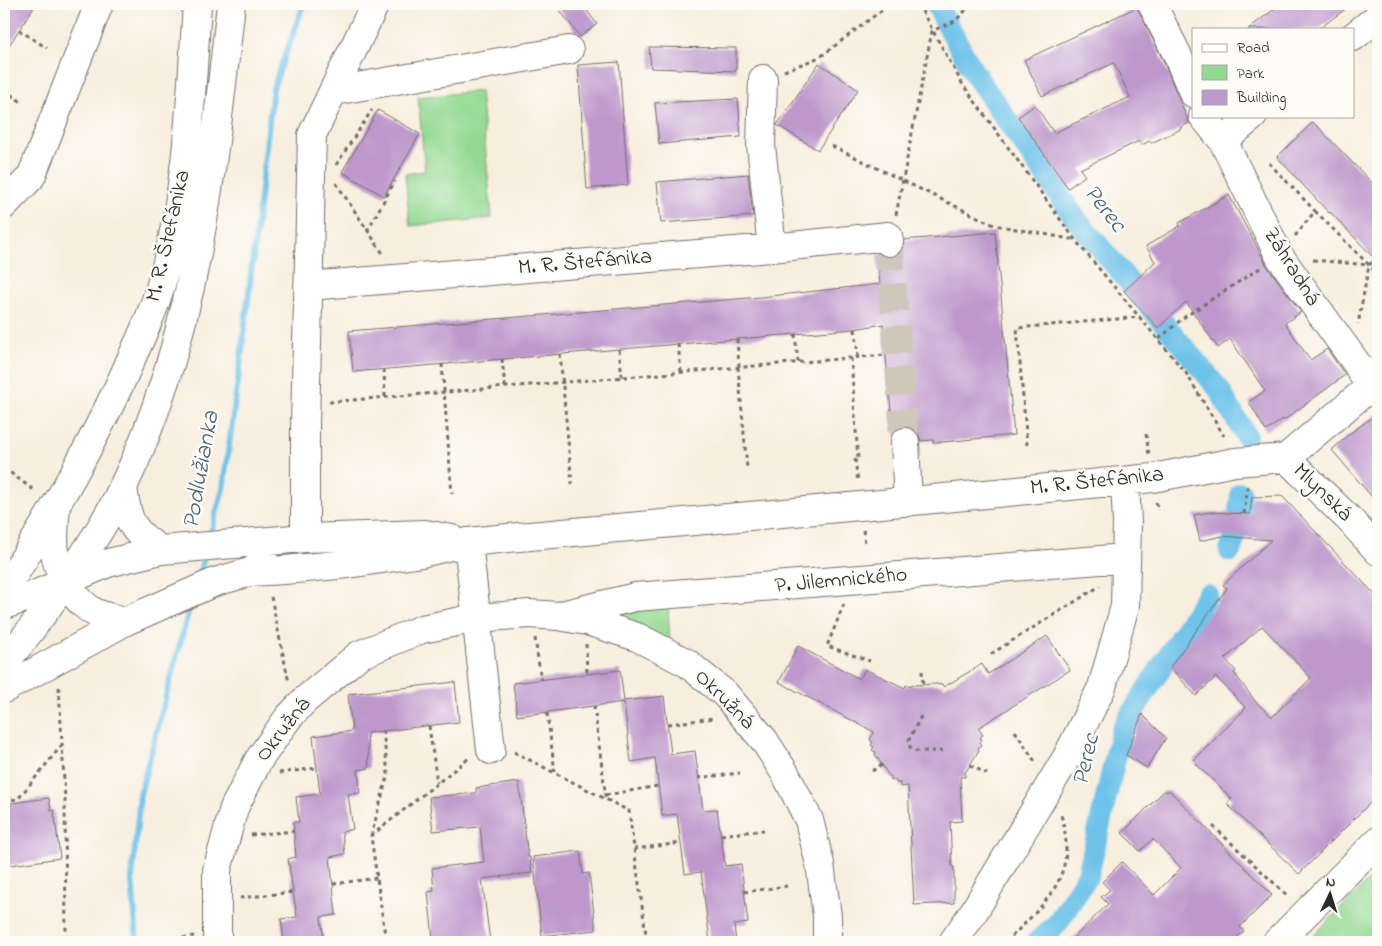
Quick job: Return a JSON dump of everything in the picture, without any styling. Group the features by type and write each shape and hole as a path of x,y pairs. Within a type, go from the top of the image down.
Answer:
{"street":[{"path":"4,206 31,177 99,4"},
{"name":"M. R. Štefánika","path":"4,591 46,498 109,408 151,315 162,283 175,230 185,167 197,4"},
{"name":"M. R. Štefánika","path":"4,663 29,634 100,530 124,487 150,426 170,367 194,271 211,175 231,4"},
{"path":"348,564 325,552 305,538 303,494 308,286 321,174 312,134 376,4"},
{"path":"1152,4 1177,54 1192,92"},
{"path":"1354,36 1378,17"},
{"path":"334,91 569,50"},
{"path":"763,79 761,145 772,248"},
{"name":"Záhradná","path":"1204,118 1223,141 1280,256 1357,364 1376,374"},
{"path":"1223,141 1251,118"},
{"name":"M. R. Štefánika","path":"308,286 888,239"},
{"path":"1286,458 1376,374"},
{"path":"905,442 908,502"},
{"name":"M. R. Štefánika","path":"4,689 126,621 215,582 250,572 348,564 422,553 468,542 1153,478 1235,462 1286,458"},
{"name":"Mlynská","path":"1286,458 1349,519 1378,551"},
{"path":"953,942 973,913 1028,819 1043,782 1068,755 1102,687 1125,606 1127,523 1125,480"},
{"name":"M. R. Štefánika","path":"124,487 126,510 134,528 144,540 173,550"},
{"name":"M. R. Štefánika","path":"46,498 53,534 55,558 65,582 82,604 97,614 126,621"},
{"name":"M. R. Štefánika","path":"4,605 32,596 108,563 173,550 305,538 424,534 468,542"},
{"name":"M. R. Štefánika","path":"250,572 305,538"},
{"path":"468,542 491,750"},
{"name":"P. Jilemnického","path":"558,616 635,597 1125,558"},
{"name":"Okružná","path":"217,942 216,870 234,808 258,761 288,718 305,700 359,655 422,629 476,618 530,614 587,621 637,637 687,663 725,694 764,740 785,773 809,820 820,864 827,916 827,942"},
{"path":"1278,942 1378,841"}],"path":[{"path":"763,79 820,57 890,4"},
{"path":"918,4 963,85 1076,240 1186,373 1224,436"},
{"path":"932,31 955,21 972,4"},
{"path":"19,30 47,48"},
{"path":"888,239 894,228 932,31"},
{"path":"390,81 321,174 367,231 400,278"},
{"path":"4,90 23,104"},
{"path":"832,146 994,225 1076,240"},
{"path":"1269,163 1378,274"},
{"path":"367,231 396,181"},
{"path":"1159,339 1183,318 1280,256 1315,211"},
{"path":"1280,256 1370,265"},
{"path":"1357,331 1370,265 1378,257"},
{"path":"1027,445 1017,328 1140,317"},
{"path":"854,329 858,357"},
{"path":"795,334 798,362"},
{"path":"737,339 747,468"},
{"path":"678,344 681,372"},
{"path":"619,349 622,377"},
{"path":"560,354 572,484"},
{"path":"305,404 886,355"},
{"path":"851,358 858,488"},
{"path":"502,359 505,387"},
{"path":"442,364 452,494"},
{"path":"384,369 386,397"},
{"path":"1146,434 1150,460"},
{"path":"4,468 46,498"},
{"path":"1244,514 1248,486"},
{"path":"1156,502 1158,510"},
{"path":"863,530 865,543"},
{"path":"854,580 827,646 870,661"},
{"path":"991,654 1103,584"},
{"path":"270,597 290,688 305,700"},
{"path":"533,630 541,680"},
{"path":"585,642 588,674"},
{"path":"922,671 923,684"},
{"path":"59,686 65,799 66,942"},
{"path":"594,706 606,797"},
{"path":"547,713 555,773"},
{"path":"921,716 909,740 909,748 916,752 944,751"},
{"path":"668,724 717,718"},
{"path":"429,726 437,784"},
{"path":"1006,942 1039,910 1061,877 1066,863 1065,828 1059,807 1015,730"},
{"path":"354,942 386,940 372,836 388,774 383,731"},
{"path":"4,801 18,799 62,745"},
{"path":"372,836 477,752 506,748 606,797 629,811 647,942"},
{"path":"872,771 882,765"},
{"path":"970,765 987,774"},
{"path":"273,774 317,768"},
{"path":"698,778 740,772"},
{"path":"606,797 658,786"},
{"path":"1212,826 1289,898"},
{"path":"721,835 764,830"},
{"path":"247,835 294,831"},
{"path":"634,849 681,843"},
{"path":"333,884 377,878"},
{"path":"744,892 787,886"},
{"path":"236,898 293,892"},
{"path":"4,930 9,926"}],"green space":[{"path":"480,91 492,218 410,226 405,174 425,171 418,97"},
{"path":"668,606 670,647 619,617 623,610"},
{"path":"1378,871 1378,942 1307,942"}],"building":[{"path":"4,4 36,4 4,53"},
{"path":"555,4 582,4 597,24 580,37"},
{"path":"1281,4 1352,4 1320,28 1249,28"},
{"path":"1137,7 1163,60 1189,123 1181,127 1181,129 1151,143 1150,141 1141,145 1139,141 1080,169 1085,176 1068,188 1018,117 1035,105 1054,133 1130,97 1114,63 1042,96 1024,60"},
{"path":"649,47 736,48 736,71 651,68"},
{"path":"619,62 628,185 587,189 578,65"},
{"path":"819,63 858,90 818,150 777,125"},
{"path":"738,99 741,137 659,144 655,103"},
{"path":"378,110 420,134 384,196 342,172"},
{"path":"1313,122 1378,189 1378,262 1277,157"},
{"path":"748,174 753,216 661,223 657,182"},
{"path":"1229,195 1267,266 1301,312 1285,323 1310,360 1327,349 1345,375 1266,431 1249,402 1265,391 1230,339 1218,348 1186,302 1158,328 1124,291 1155,262 1146,246 1180,226 1179,223"},
{"path":"995,232 1014,435 933,443 933,440 921,441 918,433 912,428 904,426 893,433 883,324 854,329 353,372 349,331 761,297 880,284 877,253 884,257 899,254 903,248 904,240"},
{"path":"1378,413 1378,504 1332,450 1348,435"},
{"path":"1282,496 1378,598 1378,795 1299,874 1227,804 1232,799 1193,761 1246,708 1216,677 1196,696 1170,667 1227,588 1223,585 1271,540 1222,536 1200,541 1194,515 1210,512 1250,514 1252,497","holes":["1262,626 1311,678 1272,717 1255,701 1234,673 1236,671 1225,659"]},
{"path":"1047,636 1070,670 978,728 983,735 980,737 982,740 979,742 981,745 965,773 965,777 960,777 962,821 950,822 952,867 954,867 954,903 914,905 908,786 900,787 900,783 896,783 895,779 891,780 891,776 889,776 875,754 876,752 872,750 874,747 871,745 873,742 870,740 874,732 779,682 798,646 860,679 865,669 905,688 906,685 910,687 910,685 938,684 942,684 944,687 982,664 988,674"},
{"path":"620,670 624,701 664,696 671,754 695,751 703,810 717,809 725,866 741,864 748,923 734,925 736,942 710,942 701,872 685,874 677,814 662,816 655,758 631,762 624,702 517,716 513,683"},
{"path":"455,682 459,722 367,733 369,768 358,770 360,793 348,794 353,829 342,832 345,854 330,857 336,915 321,917 324,942 284,942 281,919 297,917 288,859 296,857 293,822 299,822 296,797 320,794 313,736 352,731 348,694"},
{"path":"1142,714 1166,738 1147,768 1126,755"},
{"path":"519,782 528,857 530,857 532,873 482,879 490,942 436,942 435,938 433,938 428,892 434,891 432,868 484,862 480,827 433,831 429,797 476,793 476,788"},
{"path":"1164,791 1170,791 1272,895 1240,927 1244,931 1233,942 1069,942 1108,904 1101,897 1110,890 1102,882 1122,862 1154,895 1181,868 1153,839 1140,851 1122,833"},
{"path":"49,798 51,811 54,810 60,858 4,866 4,804"},
{"path":"580,851 583,874 589,873 596,930 542,936 533,857"}],"waterway":[{"name":"Podlužianka","path":"209,539 223,489 242,350 273,88 304,4"},
{"name":"Perec","path":"936,4 974,73 1073,215 1218,388 1246,436"},
{"name":"Perec","path":"1239,514 1241,493"},
{"name":"Perec","path":"1230,551 1235,537"},
{"name":"Podlužianka","path":"197,580 205,554"},
{"name":"Perec","path":"1037,942 1056,925 1088,875 1122,729 1207,595"},
{"name":"Podlužianka","path":"137,942 132,879 140,794 191,602"}],"tunnel":[{"path":"889,242 905,442"}]}
